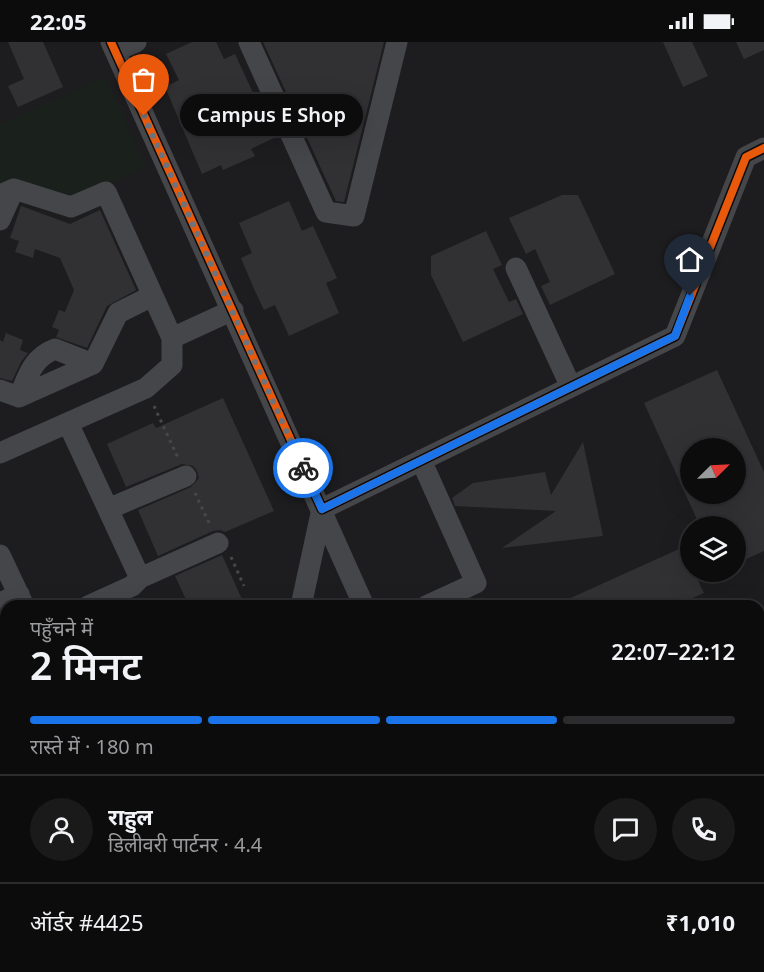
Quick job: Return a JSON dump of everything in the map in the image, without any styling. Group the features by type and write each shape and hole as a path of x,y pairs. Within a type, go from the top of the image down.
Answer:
{"street":[{"path":"136,42 113,47 361,600"},
{"path":"249,42 326,212 354,216 397,42"},
{"path":"322,509 675,336 746,157 764,148"},
{"path":"0,220 7,192 71,207 106,192 172,338 172,365 146,388 0,453"},
{"path":"516,268 571,387"},
{"path":"9,393 93,364 118,313 152,296"},
{"path":"172,338 233,310"},
{"path":"9,393 43,354 55,349 93,364"},
{"path":"68,423 140,578"},
{"path":"422,460 476,583 439,600"},
{"path":"108,509 186,476"},
{"path":"302,600 322,509"},
{"path":"101,600 132,586 140,578 218,543"},
{"path":"0,555 15,600"}],"shaded area":[{"path":"0,42 764,42 764,600 0,600"},
{"path":"105,77 146,167 70,201 0,187 0,124"}],"building":[{"path":"8,42 43,42 63,87 18,107 8,86 24,79"},
{"path":"192,42 216,42 224,59 235,54 274,138 251,149 255,156 223,170 221,165 202,174 165,87 179,80 166,54"},
{"path":"263,42 384,42 344,202 336,201"},
{"path":"663,42 692,42 708,76 683,87"},
{"path":"736,42 764,42 764,50 744,59"},
{"path":"562,195 578,195 615,274 550,305 541,286 550,282 535,249 526,254 509,218"},
{"path":"289,201 302,231 313,226 337,278 326,283 339,313 289,336 275,305 264,310 254,289 241,258 252,253 239,223"},
{"path":"21,206 70,224 100,210 136,290 107,306 87,348 56,337 59,330 52,327 59,310 65,312 74,290 60,258 35,249 33,258 15,252 19,241 10,238"},
{"path":"486,231 502,265 493,269 509,302 516,299 523,314 463,342 431,275 431,256"},
{"path":"6,333 23,340 20,350 28,353 12,381 0,378 0,340 3,342"},
{"path":"717,370 764,472 764,551 746,559 746,516 695,516 690,504 746,504 746,438 680,438 680,482 644,403"},
{"path":"223,398 274,511 225,532 213,531 158,556 138,510 191,487 199,478 197,471 193,466 182,464 126,487 107,444 153,423 156,428"},
{"path":"583,442 603,536 502,548 556,511 455,506 452,498 473,483 545,472 551,495"},
{"path":"680,549 680,582 699,582 704,593 688,600 566,600"},
{"path":"222,555 242,600 186,600 175,576"}],"cycle path":[{"path":"111,42 322,509 675,336 746,157 764,148"}],"way so far":[{"path":"144,116 303,468"}],"place":[{"name":"Campus E Shop","path":"144,116"}],"route":[{"path":"303,468 322,509 675,336 690,296"}]}
